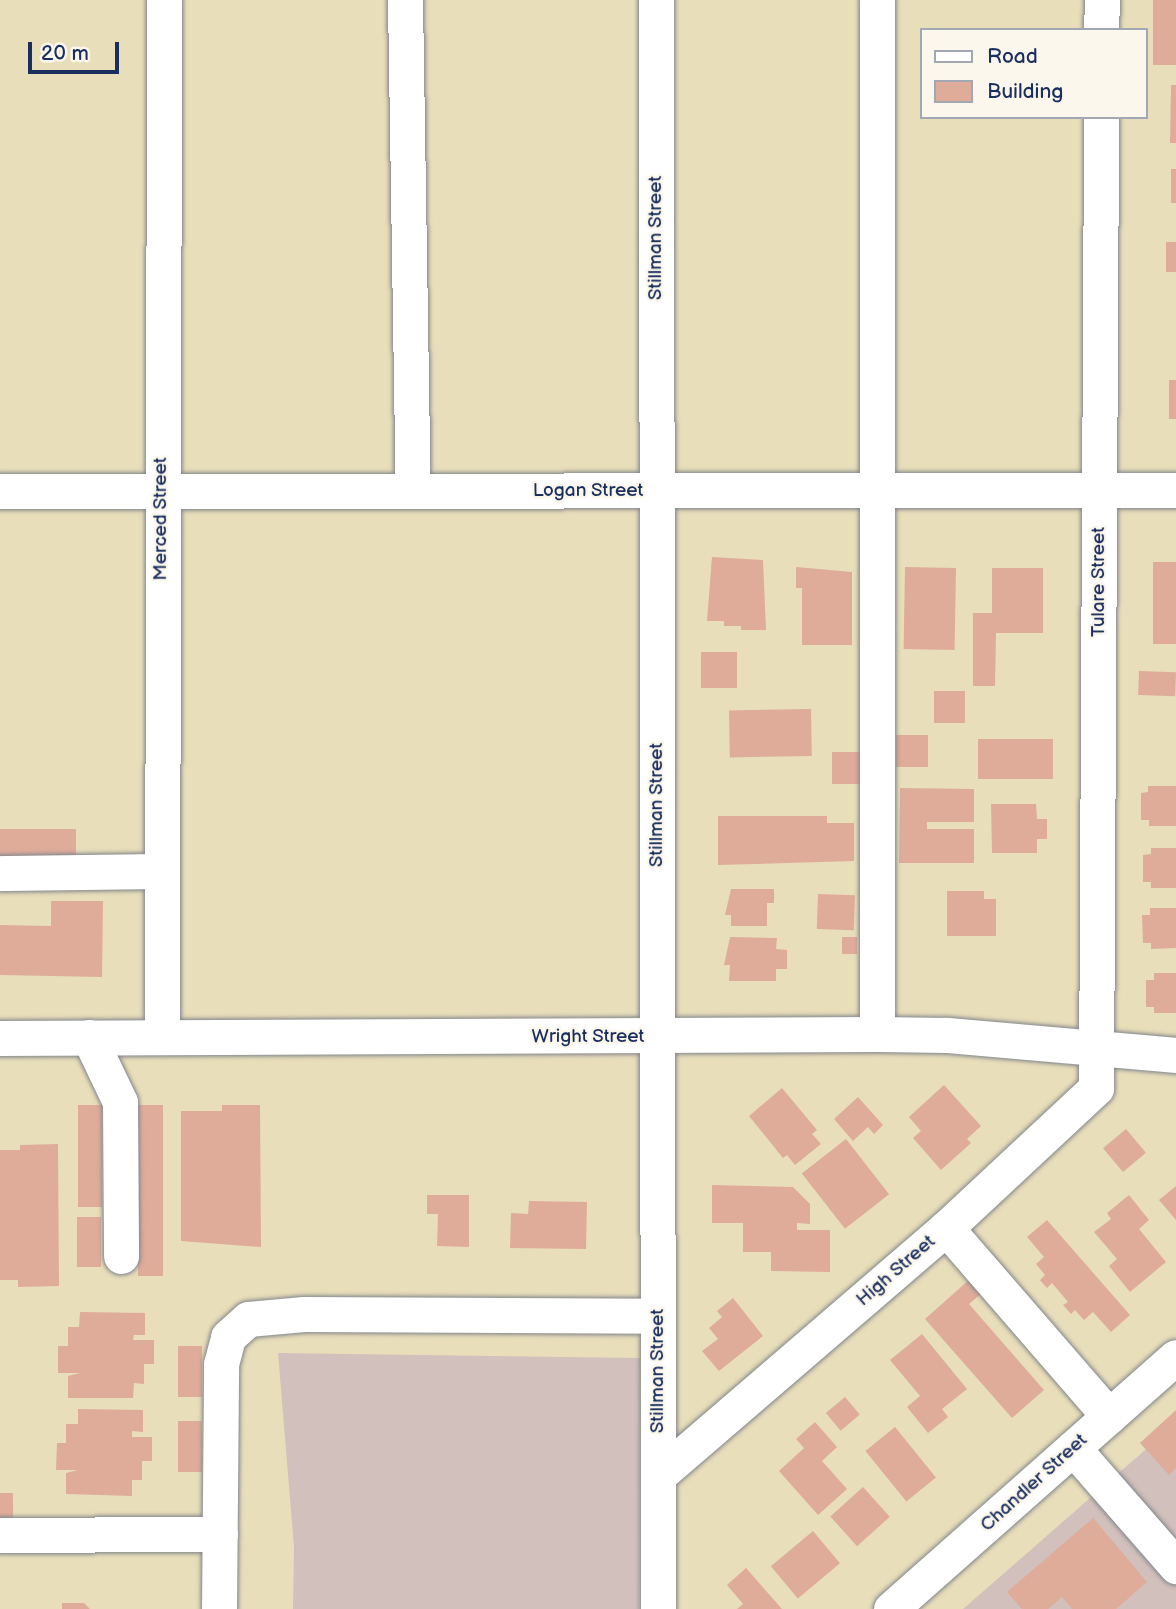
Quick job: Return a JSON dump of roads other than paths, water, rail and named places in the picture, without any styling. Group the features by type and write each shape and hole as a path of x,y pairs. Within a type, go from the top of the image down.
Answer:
{"street":[{"name":"Merced Street","path":"162,1037 164,0"},
{"path":"405,0 413,491"},
{"name":"Stillman Street","path":"656,0 658,1609"},
{"path":"877,0 877,1034"},
{"path":"1101,0 1101,28"},
{"name":"Tulare Street","path":"1099,1047 1101,119"},
{"name":"Logan Street","path":"0,491 1176,490"},
{"path":"0,873 161,871"},
{"name":"Wright Street","path":"0,1038 877,1034 1099,1047 1176,1055"},
{"path":"89,1037 120,1102 121,1256"},
{"name":"High Street","path":"659,1475 946,1228 1094,1094 1099,1047"},
{"path":"946,1228 1109,1416"},
{"path":"219,1609 221,1364 228,1336 248,1319 304,1314 658,1316"},
{"name":"Chandler Street","path":"891,1609 1176,1357"},
{"path":"1073,1448 1176,1566"},
{"path":"0,1535 220,1534"}]}
